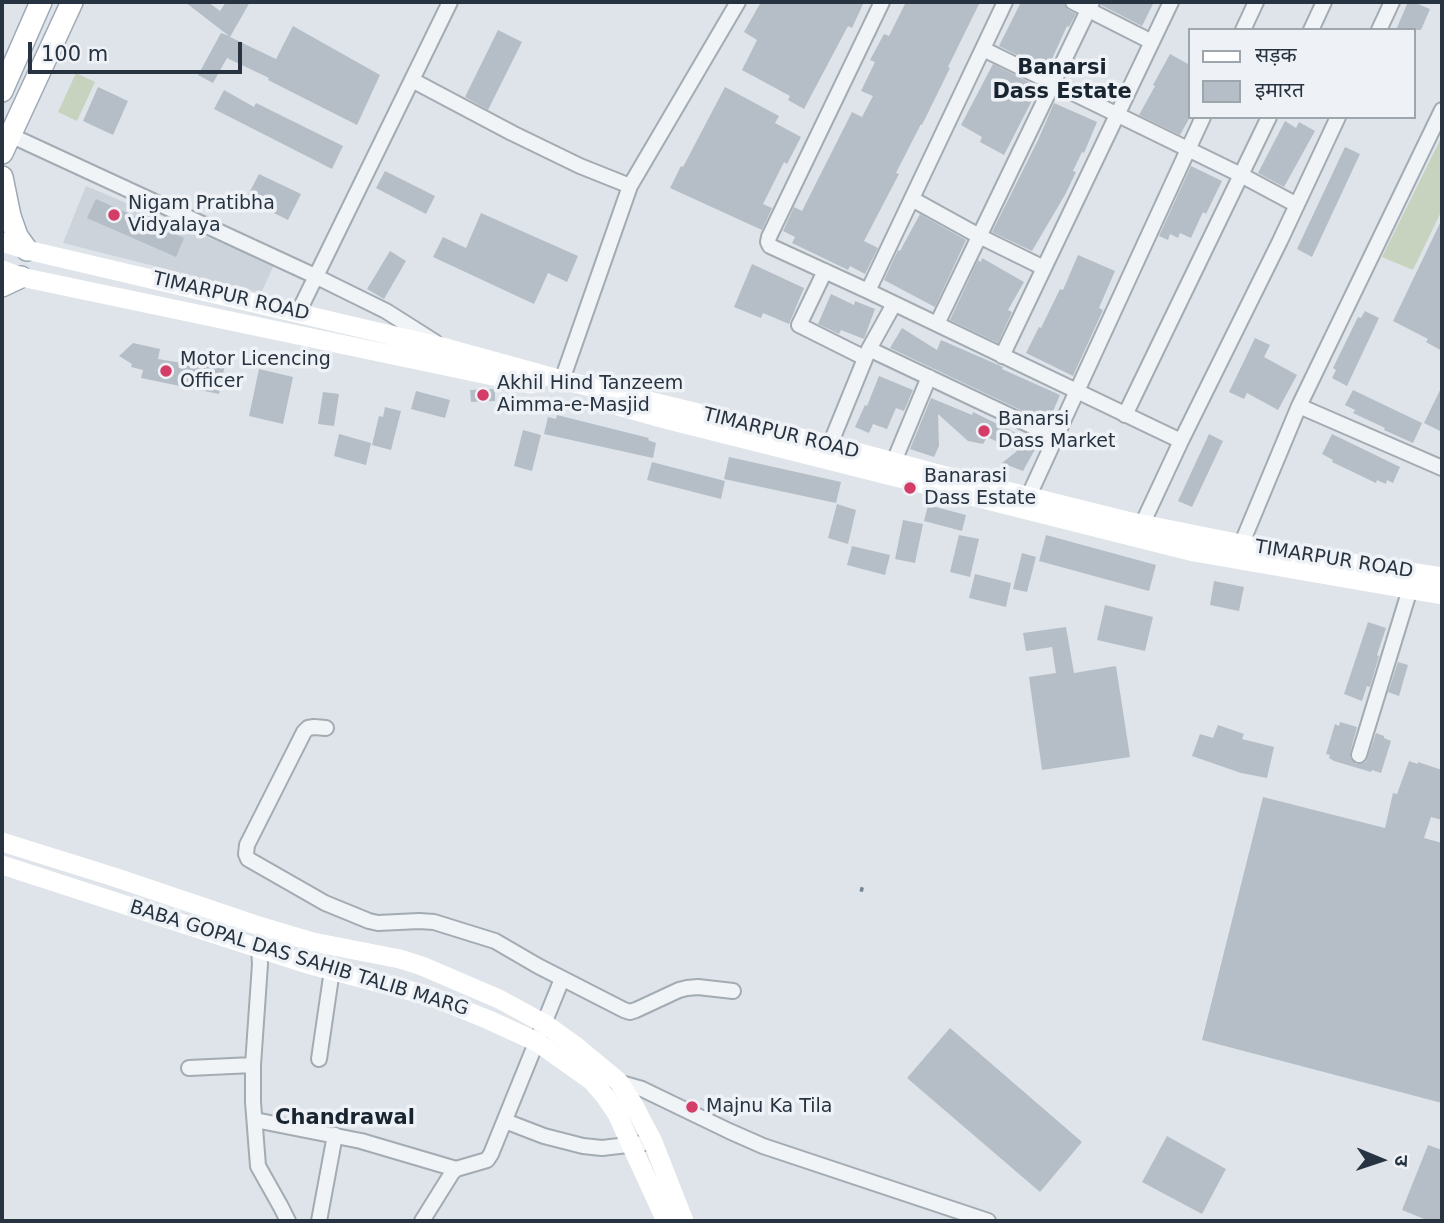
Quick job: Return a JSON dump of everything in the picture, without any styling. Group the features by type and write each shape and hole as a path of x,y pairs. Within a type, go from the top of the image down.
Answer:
{"main road":[{"path":"2,92 41,2"},
{"path":"6,144 72,2"},
{"path":"2,177 10,216 17,236 27,250"}],"street":[{"path":"298,313 450,2"},
{"path":"560,385 630,186 738,2"},
{"path":"882,2 769,237 770,246 1181,441"},
{"path":"868,291 1005,2"},
{"path":"1073,2 1090,6 1152,42"},
{"path":"1002,356 1171,2"},
{"path":"1244,28 1256,2"},
{"path":"1312,28 1324,2"},
{"path":"1379,28 1392,2"},
{"path":"937,324 1090,6"},
{"path":"983,49 1118,113 1297,205"},
{"path":"412,79 512,133 580,166 630,186"},
{"path":"1238,552 1299,406 1442,110"},
{"path":"1025,503 1202,119"},
{"path":"1125,415 1268,119"},
{"path":"1139,531 1297,205 1335,119"},
{"path":"6,144 315,276 386,311 440,355"},
{"path":"912,199 1044,268"},
{"name":"TIMARPUR ROAD","path":"2,242 298,313 440,355 560,385 669,420 827,452 1139,531 1442,595"},
{"path":"825,271 799,325 929,377 1055,437"},
{"name":"TIMARPUR ROAD","path":"8,278 440,355"},
{"path":"827,452 867,354 894,304"},
{"path":"890,469 929,377"},
{"path":"1299,406 1442,468"},
{"name":"TIMARPUR ROAD","path":"1238,552 1440,576"},
{"path":"1359,755 1410,589"},
{"path":"326,728 314,727 304,733 247,845 248,859 325,903 369,921 434,922 495,941 562,979 630,1012 687,988 733,991"},
{"name":"BABA GOPAL DAS SAHIB TALIB MARG","path":"2,842 313,942 400,959 422,966 499,999 545,1024 618,1081 653,1142 684,1221"},
{"name":"BABA GOPAL DAS SAHIB TALIB MARG","path":"2,865 259,948 430,996 537,1042 592,1081 617,1114 666,1221"},
{"path":"259,948 253,1065 258,1166 288,1221"},
{"path":"319,1059 332,970"},
{"path":"422,1221 448,1177 456,1169 490,1157 562,979"},
{"path":"189,1068 253,1065"},
{"path":"592,1081 618,1081 642,1089 763,1146 988,1221"},
{"path":"254,1120 361,1141 456,1169"},
{"path":"505,1121 544,1136 583,1146 602,1148 653,1142"},
{"path":"319,1221 335,1135"}],"shaded area":[{"name":"Nigam Pratibha Vidyalaya","path":"86,186 274,265 261,293 63,243"}],"green space":[{"path":"76,73 95,82 77,121 58,112"},
{"path":"1442,136 1442,210 1413,270 1382,257"}],"building":[{"path":"185,2 208,2 220,11 226,2 250,2 230,37 276,59 293,26 380,75 357,125 227,58 213,83 198,75 221,33 229,36"},
{"path":"761,2 864,2 852,28 848,26 804,109 788,100 790,96 742,70 757,40 744,32"},
{"path":"906,2 980,2 922,125 896,173 899,174 864,241 878,248 865,274 850,266 848,270 792,243 795,237 783,231 794,207 802,211 852,112 862,117 873,96 861,91 875,62 870,60 884,34 889,36"},
{"path":"1021,2 1060,2 1076,14 1069,27 1067,26 1047,70 999,46"},
{"path":"1102,2 1154,2 1142,26 1101,5"},
{"path":"1408,2 1430,9 1421,30 1397,28"},
{"path":"498,30 522,42 488,110 465,97"},
{"path":"1170,54 1188,64 1189,119 1180,135 1139,115 1155,86 1153,85"},
{"path":"993,64 1039,87 1004,155 980,142 982,137 961,125"},
{"path":"98,87 128,101 113,135 83,121"},
{"path":"725,87 779,116 775,123 801,137 787,164 784,162 763,204 772,208 762,230 670,188"},
{"path":"224,90 254,107 256,103 343,146 332,169 214,109"},
{"path":"1054,103 1097,122 1073,171 1076,172 1066,193 1032,251 992,232"},
{"path":"1285,121 1296,128 1299,122 1315,131 1284,187 1258,173"},
{"path":"1345,147 1360,154 1312,257 1297,249"},
{"path":"1191,166 1222,181 1191,238 1180,233 1178,238 1170,234 1168,240 1159,236"},
{"path":"385,171 435,196 426,214 376,188"},
{"path":"259,174 301,194 288,220 274,213 277,208 248,195"},
{"path":"96,199 184,238 176,257 87,218"},
{"path":"481,213 578,256 567,282 548,273 534,304 433,257 443,237 466,248"},
{"path":"920,214 966,240 935,307 884,280"},
{"path":"1442,219 1442,351 1426,342 1428,339 1393,321"},
{"path":"390,251 406,261 384,299 367,289"},
{"path":"1078,255 1115,271 1099,308 1103,310 1073,376 1026,353 1060,289 1063,290"},
{"path":"982,258 1024,282 1008,310 1012,312 998,343 950,320 978,260 981,262"},
{"path":"752,264 804,288 789,324 763,313 761,318 734,307"},
{"path":"831,294 854,305 855,301 875,309 864,339 841,330 839,334 818,324"},
{"path":"1365,311 1379,318 1347,386 1332,378 1336,370 1333,368 1358,317 1361,318"},
{"path":"902,328 937,350 941,340 1060,395 1048,423 890,348"},
{"path":"1255,338 1270,345 1264,357 1297,375 1278,410 1247,393 1244,399 1229,392"},
{"path":"133,343 160,349 158,359 182,363 185,351 226,359 219,394 141,378 143,370 131,367 132,364 119,356"},
{"path":"259,369 293,377 283,424 249,416"},
{"path":"879,376 913,390 904,411 896,408 887,429 873,424 869,433 855,427"},
{"path":"1442,386 1442,432 1424,423"},
{"path":"495,389 495,401 471,402 470,390"},
{"path":"1353,390 1422,423 1413,443 1353,413 1355,410 1345,405"},
{"path":"416,391 450,400 445,418 411,409"},
{"path":"323,392 339,394 334,426 318,424"},
{"name":"Banarsi Dass Market","path":"931,398 972,415 973,412 1038,444 1023,471 1002,463 1017,451 987,437 983,444 968,441 938,414 939,446 934,457 910,449"},
{"path":"385,407 401,411 391,450 372,445 379,416 383,417"},
{"path":"557,415 649,438 648,440 656,443 653,458 544,434 548,417 556,419"},
{"path":"523,430 541,435 532,471 514,466"},
{"path":"339,434 371,443 366,465 334,456"},
{"path":"1209,434 1223,441 1192,507 1178,501"},
{"path":"1332,434 1400,467 1393,483 1387,480 1386,484 1377,480 1376,483 1332,462 1333,460 1322,454"},
{"path":"729,457 841,482 836,503 724,479"},
{"path":"652,462 725,481 721,499 647,480"},
{"path":"837,504 856,510 848,544 828,538"},
{"path":"928,505 966,515 962,531 924,521"},
{"path":"903,520 923,524 915,563 895,559"},
{"path":"959,535 979,539 970,577 950,572"},
{"path":"1046,535 1156,565 1149,591 1039,561"},
{"path":"852,546 890,555 885,575 847,565"},
{"path":"1022,553 1036,557 1027,592 1013,589"},
{"path":"975,574 1011,583 1006,607 969,598"},
{"path":"1214,581 1244,587 1239,611 1210,605"},
{"path":"1105,605 1153,617 1145,651 1097,640"},
{"path":"1368,622 1386,628 1370,687 1367,686 1362,701 1344,694"},
{"path":"1066,627 1074,673 1116,666 1130,757 1042,770 1029,677 1056,673 1052,647 1026,651 1023,633"},
{"path":"1398,662 1408,665 1399,696 1388,692"},
{"path":"1340,722 1357,727 1350,753 1350,758 1356,764 1366,762 1376,733 1391,741 1381,773 1329,758 1330,755 1326,754 1335,724 1339,726"},
{"path":"1218,725 1244,734 1242,739 1274,747 1267,778 1241,773 1192,756 1200,734 1213,738"},
{"path":"1409,761 1442,770 1442,820 1431,817 1424,838 1442,843 1442,1103 1202,1040 1263,797 1385,828 1393,793 1397,794"},
{"path":"950,1028 1082,1142 1040,1192 907,1078"},
{"path":"1167,1136 1226,1169 1202,1214 1142,1182"},
{"path":"1428,1145 1442,1150 1442,1221 1429,1221 1402,1210"}],"railway":[{"path":"860,889 868,891"}],"place":[{"name":"Nigam Pratibha Vidyalaya","path":"114,215"},
{"name":"Motor Licencing Officer","path":"166,371"},
{"name":"Akhil Hind Tanzeem Aimma-e-Masjid","path":"483,395"},
{"name":"Banarsi Dass Market","path":"984,431"},
{"name":"Banarasi Dass Estate","path":"910,488"},
{"name":"Majnu Ka Tila","path":"692,1107"}],"district":[{"name":"Banarsi Dass Estate","path":"1062,81"},
{"name":"Chandrawal","path":"345,1119"}]}
